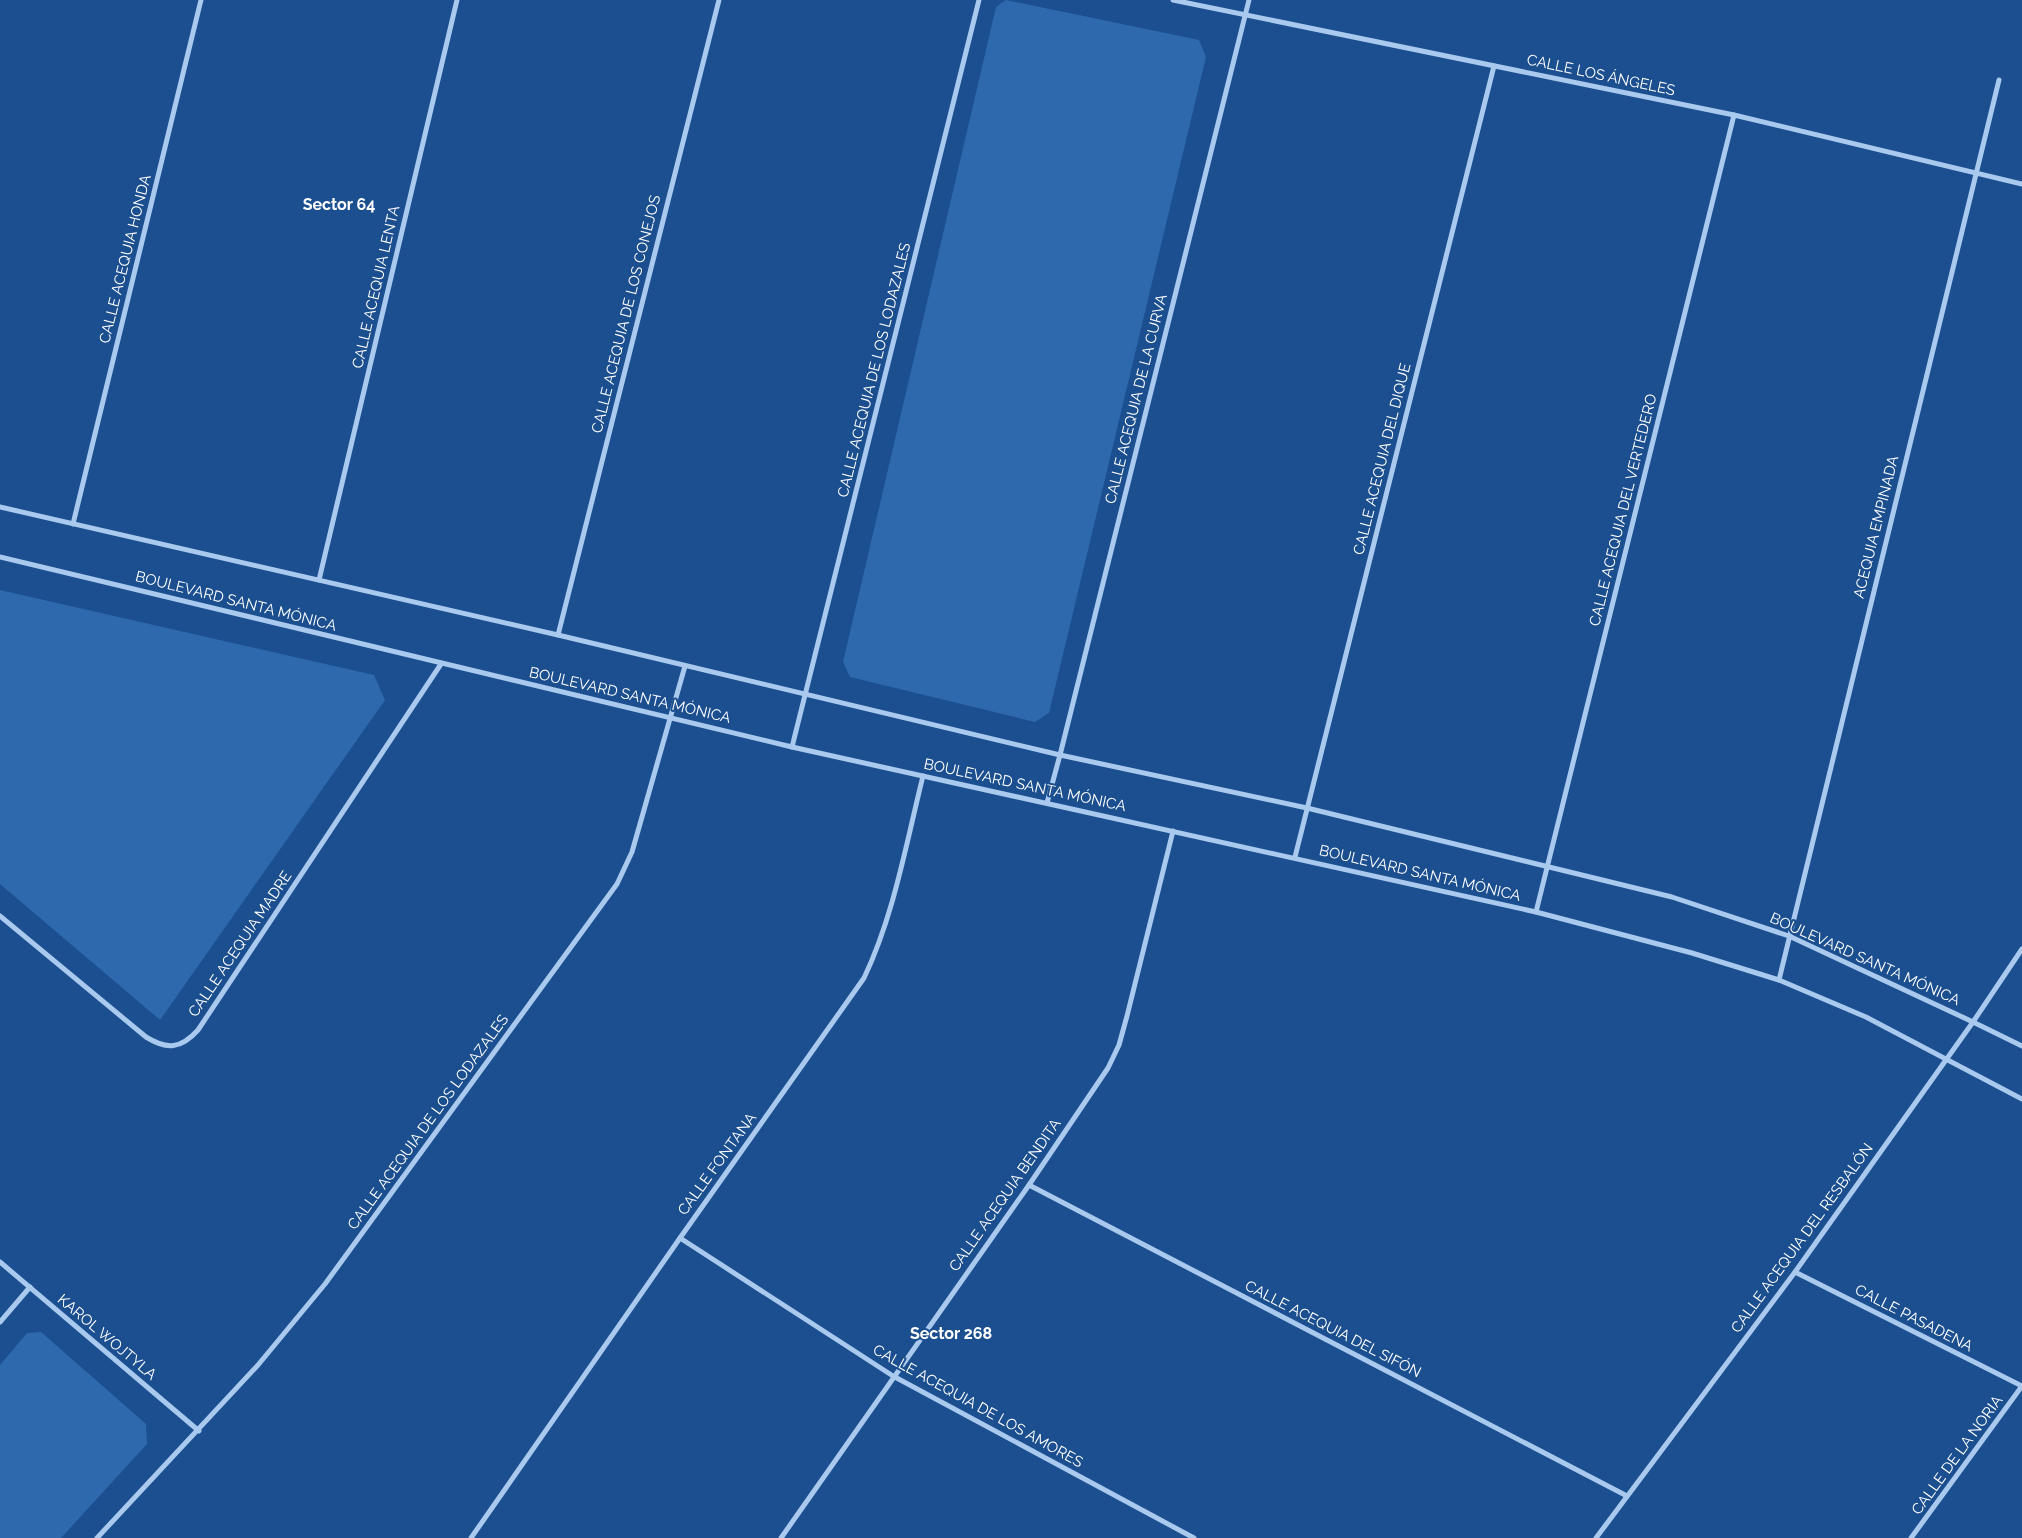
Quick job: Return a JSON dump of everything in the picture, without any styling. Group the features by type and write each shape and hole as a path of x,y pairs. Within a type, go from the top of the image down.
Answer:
{"street":[{"name":"CALLE ACEQUIA HONDA","path":"73,524 201,0"},
{"name":"CALLE ACEQUIA LENTA","path":"319,580 457,0"},
{"name":"CALLE ACEQUIA DE LOS CONEJOS","path":"558,635 719,0"},
{"name":"CALLE ACEQUIA DE LOS LODAZALES","path":"792,746 979,0"},
{"name":"CALLE LOS ÁNGELES","path":"1173,0 1734,115 2022,184"},
{"name":"CALLE ACEQUIA DE LA CURVA","path":"1046,803 1060,755 1249,0"},
{"name":"CALLE ACEQUIA DEL DIQUE","path":"1294,858 1494,66"},
{"name":"ACEQUIA EMPINADA","path":"1779,980 1999,80"},
{"name":"CALLE ACEQUIA DEL VERTEDERO","path":"1536,912 1734,115"},
{"name":"BOULEVARD SANTA MÓNICA","path":"0,507 558,635 1060,755 1307,808 1672,897 1789,936 2022,1046"},
{"name":"BOULEVARD SANTA MÓNICA","path":"0,557 670,718 1536,912 1692,953 1779,980 1866,1018 2022,1099"},
{"name":"CALLE ACEQUIA MADRE","path":"0,916 146,1037 159,1045 176,1045 188,1041 198,1030 441,664"},
{"name":"CALLE ACEQUIA DE LOS LODAZALES","path":"97,1538 258,1365 325,1284 617,884 632,852 685,666"},
{"name":"CALLE FONTANA","path":"471,1538 864,978 877,951 887,920 923,776"},
{"name":"CALLE ACEQUIA BENDITA","path":"781,1538 1029,1185 1108,1068 1119,1044 1173,831"},
{"name":"CALLE ACEQUIA DEL RESBALÓN","path":"1596,1538 1795,1272 1973,1022 2022,949"},
{"name":"CALLE ACEQUIA DEL SIFÓN","path":"1029,1185 1627,1496"},
{"name":"CALLE ACEQUIA DE LOS AMORES","path":"680,1238 893,1376 1194,1538"},
{"name":"KAROL WOJTYLA","path":"0,1262 198,1431"},
{"name":"CALLE PASADENA","path":"1795,1272 2022,1386"},
{"path":"0,1322 30,1287"},
{"name":"CALLE DE LA NORIA","path":"1911,1538 2022,1386"}],"shaded area":[{"path":"1006,0 1199,40 1206,57 1049,713 1035,722 850,677 843,662 996,7"},
{"path":"0,590 374,675 385,700 160,1020 0,884"},
{"path":"41,1332 146,1424 147,1444 61,1538 0,1538 0,1365 27,1333"}],"district":[{"name":"Sector 64","path":"339,204"},
{"name":"Sector 268","path":"951,1333"}]}
